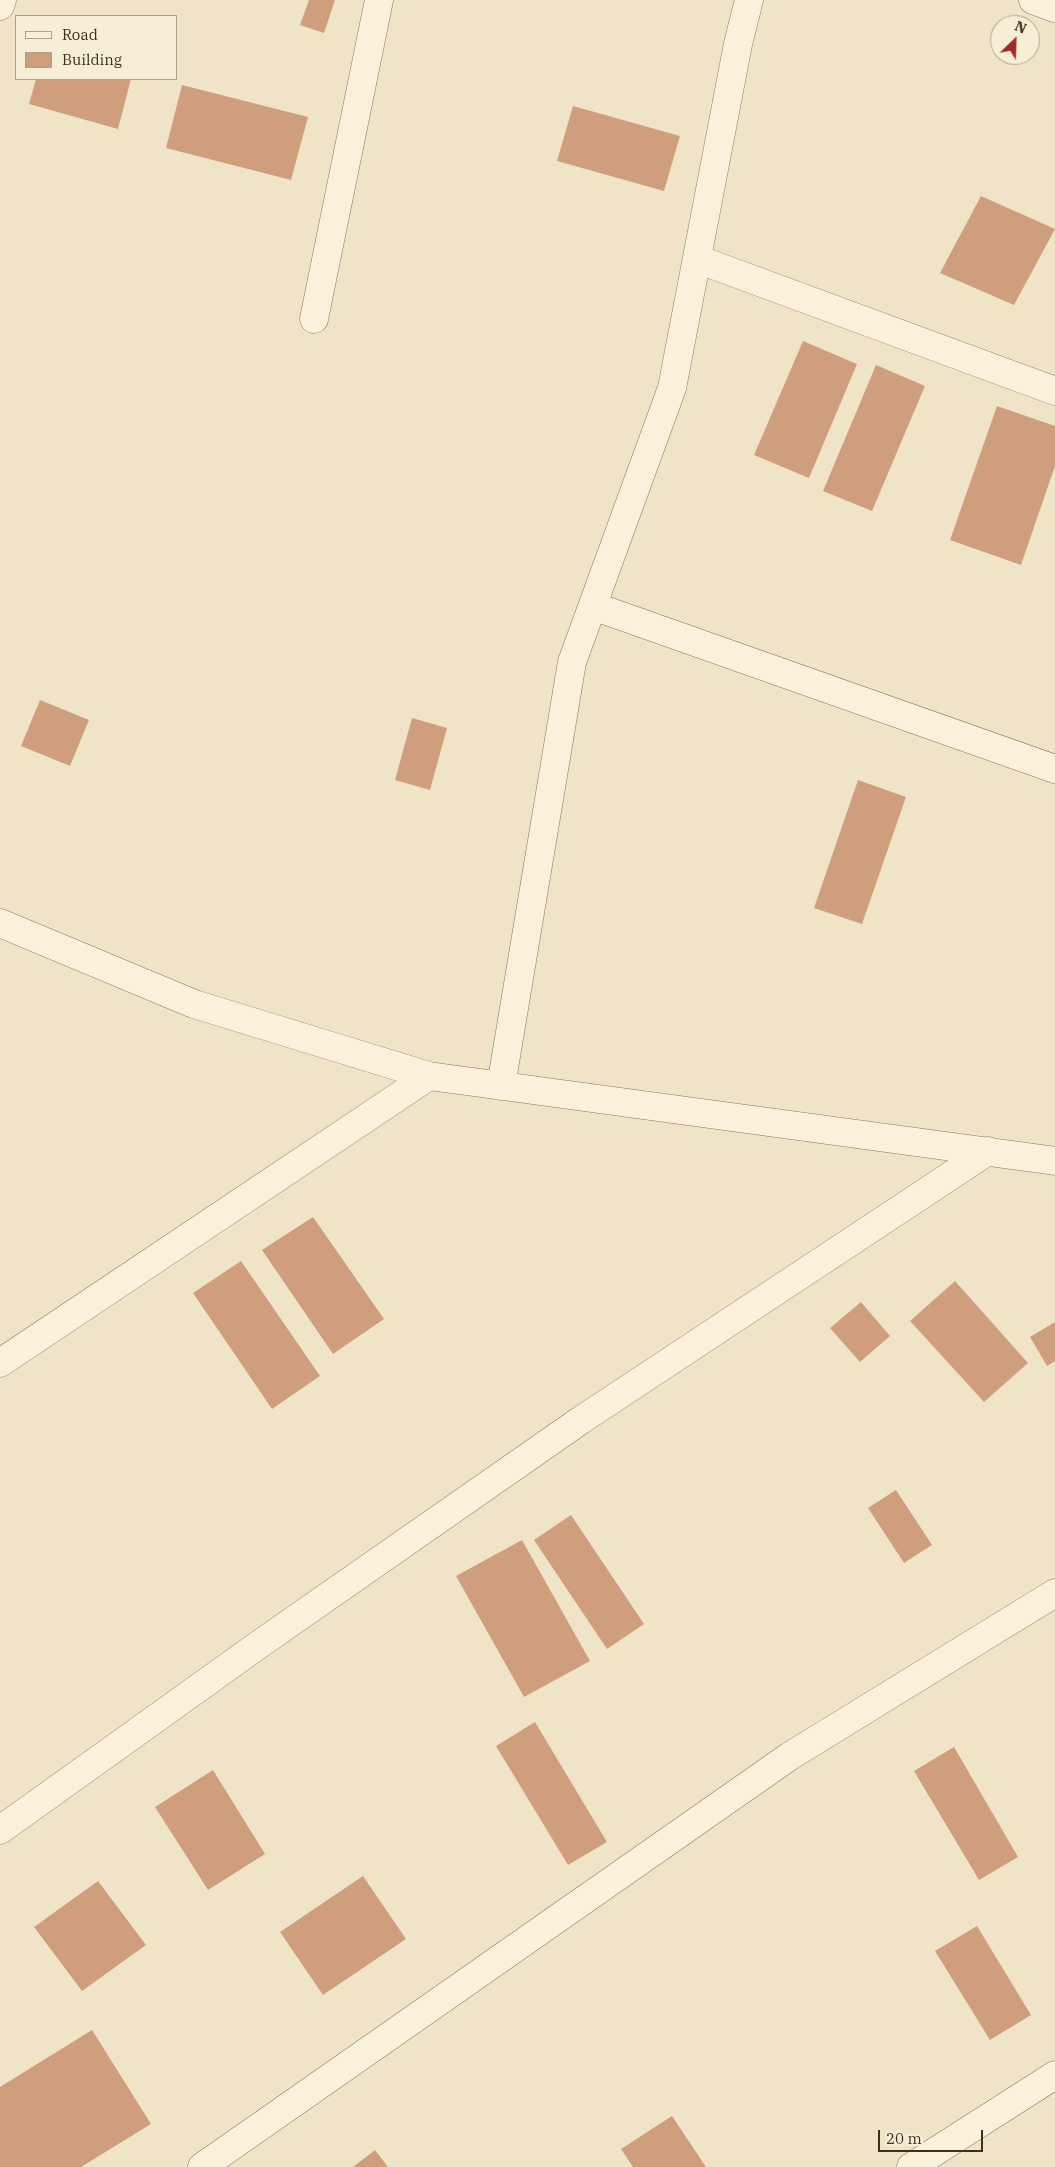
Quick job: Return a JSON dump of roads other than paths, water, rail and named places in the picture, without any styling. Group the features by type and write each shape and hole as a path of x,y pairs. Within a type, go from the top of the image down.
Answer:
{"street":[{"path":"0,6 2,0"},
{"path":"314,319 379,0"},
{"path":"501,1086 572,662 672,388 738,44 749,0"},
{"path":"1033,0 1055,8"},
{"path":"697,259 1055,391"},
{"path":"593,606 1055,769"},
{"path":"0,923 194,1004 429,1076 1055,1160"},
{"path":"0,1363 429,1076"},
{"path":"0,1830 272,1636 581,1420 988,1152"},
{"path":"202,2167 790,1756 1055,1593"},
{"path":"910,2167 1055,2075"}]}
